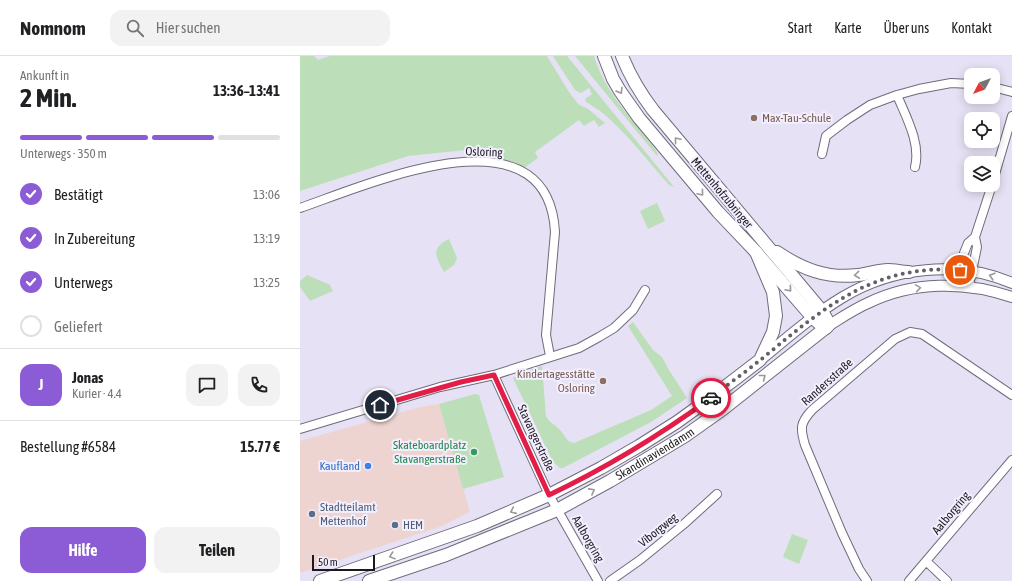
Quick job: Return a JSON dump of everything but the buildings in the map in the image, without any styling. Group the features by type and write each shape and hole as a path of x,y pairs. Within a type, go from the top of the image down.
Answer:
{"main road":[{"name":"Mettenhofzubringer","path":"604,56 610,73 620,91 639,118 718,212 761,248"},
{"name":"Mettenhofzubringer","path":"622,56 633,81 653,110 761,248 817,314 827,320 827,327"},
{"path":"761,248 797,265 824,274 842,276 888,270 909,272"},
{"name":"Skandinaviendamm","path":"320,581 477,526 549,495 601,468 671,426 710,399 760,360 773,332 776,312 773,292 761,248"},
{"name":"Skandinaviendamm","path":"369,581 446,554 557,510 610,481 685,436 827,327"}],"street":[{"path":"822,154 826,136 870,105 897,95 951,83 964,84"},
{"path":"1000,89 1012,92"},
{"path":"897,95 915,140 918,158 916,167"},
{"path":"1000,157 1012,116"},
{"name":"Osloring","path":"300,208 376,181 428,166 493,162 509,165 528,174 543,189 548,197 554,220 555,232 546,335 550,356"},
{"path":"969,286 977,247 975,237 990,192"},
{"path":"957,286 968,243 975,237"},
{"name":"Skandinaviendamm","path":"760,360 817,314 844,296 891,276 909,272 942,269 960,270 988,275 1012,283"},
{"name":"Skandinaviendamm","path":"827,327 852,311 881,297 910,289 924,287 969,286 1012,297"},
{"path":"300,429 440,388 494,375 579,348 614,328 628,315 645,290"},
{"name":"Randersstraße","path":"867,581 859,569 842,533 805,445 801,432 801,426 807,415 895,339 910,332 922,334 1012,395"},
{"name":"Stavangerstraße","path":"494,375 557,510"},
{"name":"Aalborgring","path":"909,581 1012,460"},
{"name":"Viborgweg","path":"610,581 640,560 684,524 717,494"},
{"name":"Aalborgring","path":"557,510 598,581"},
{"path":"926,561 947,581"}],"shaded area":[{"path":"439,404 470,512 439,527 300,573 300,441 420,407"}],"green space":[{"path":"300,56 314,56 318,60 330,56 547,56 578,104 588,109 605,123 599,127 594,120 584,126 579,120 535,152 538,158 524,168 506,161 490,158 491,152 466,150 408,156 300,191"},
{"path":"553,56 567,56 674,187 669,185 638,148 613,122 602,112 586,102 585,99 592,94 589,88 581,93 575,90"},
{"path":"575,56 594,56 604,81 627,114 653,146 658,154 657,156"},
{"path":"657,203 665,221 648,229 640,211"},
{"path":"449,239 457,258 454,265 444,272 436,253 439,246"},
{"path":"307,275 330,285 333,291 310,301 300,287 300,281"},
{"path":"633,322 653,350 662,357 687,398 651,422 563,468 560,468 553,462 513,378 521,373 542,366 546,416 549,421 560,430 567,440 574,443 651,410 672,396 628,326"},
{"name":"Skateboardplatz Stavangerstraße","path":"475,394 479,395 504,477 463,489 439,404"},
{"path":"792,534 808,540 799,564 783,557"}],"way so far":[{"path":"711,398 822,311 859,289 891,276 909,272 942,269 960,270"}],"place":[{"name":"Max-Tau-Schule","path":"754,118"},
{"name":"Kindertagesstätte Osloring","path":"603,381"},
{"name":"Skateboardplatz Stavangerstraße","path":"474,452"},
{"name":"Kaufland","path":"368,466"},
{"name":"Stadtteilamt Mettenhof","path":"312,514"},
{"name":"HEM","path":"395,525"}],"route":[{"path":"380,405 461,382 494,375 549,495 640,446 711,398"}]}
